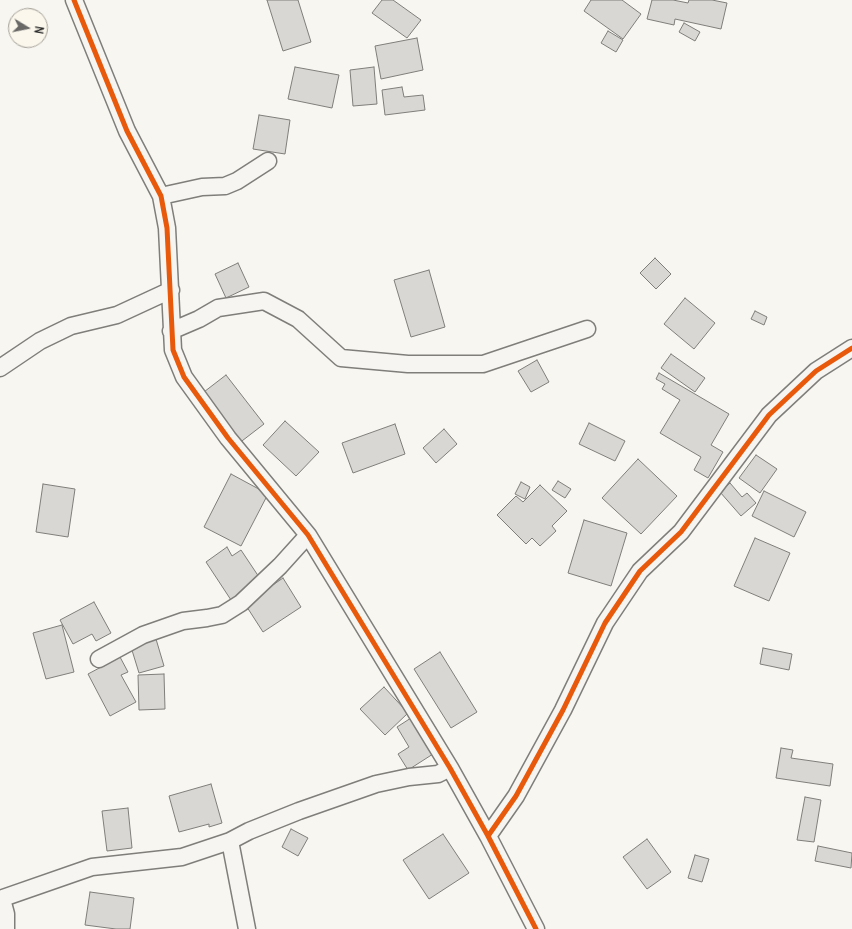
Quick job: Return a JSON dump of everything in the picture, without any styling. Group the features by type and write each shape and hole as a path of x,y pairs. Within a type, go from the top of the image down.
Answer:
{"street":[{"path":"74,0 127,131 161,196 167,228 173,350 184,377 228,438 308,535 450,768 488,836 536,929"},
{"path":"161,196 202,187 225,186 237,182 268,161"},
{"path":"0,368 40,341 71,326 117,316 171,290"},
{"path":"171,331 199,319 218,308 264,301 298,319 341,358 408,364 483,364 587,329"},
{"path":"488,836 516,796 563,710 605,623 640,571 681,532 769,415 816,371 852,348"},
{"path":"99,659 143,635 183,621 222,615 241,603 280,566 308,535"},
{"path":"6,929 6,914 1,899 92,867 182,857 230,841 249,831 299,811 376,784 409,777 438,774 450,768"},
{"path":"230,841 247,929"}],"building":[{"path":"267,0 298,0 311,42 283,51"},
{"path":"382,0 393,0 421,20 407,38 372,13"},
{"path":"591,0 622,0 641,14 623,39 584,11"},
{"path":"652,0 673,0 688,3 689,0 712,0 727,3 721,29 675,19 674,25 647,19"},
{"path":"684,23 700,32 695,41 679,32"},
{"path":"608,31 623,40 616,52 601,43"},
{"path":"417,38 423,70 381,79 375,46"},
{"path":"295,67 339,75 332,108 288,99"},
{"path":"374,67 377,104 353,106 350,70"},
{"path":"402,87 404,97 423,95 425,110 385,115 382,90"},
{"path":"259,115 290,120 285,154 253,149"},
{"path":"655,258 671,274 656,289 640,273"},
{"path":"238,263 249,287 226,298 215,274"},
{"path":"429,270 445,327 411,337 394,280"},
{"path":"685,298 715,323 694,349 664,324"},
{"path":"755,311 767,317 764,325 751,319"},
{"path":"671,354 705,378 695,392 661,368"},
{"path":"537,360 549,382 531,392 518,371"},
{"path":"659,373 729,414 711,445 723,452 708,478 694,470 701,457 660,433 680,400 662,389 665,384 656,379"},
{"path":"226,375 264,424 238,444 200,395"},
{"path":"285,421 319,452 296,476 263,445"},
{"path":"589,423 625,441 615,461 579,444"},
{"path":"395,424 405,454 353,473 342,443"},
{"path":"444,429 457,444 436,463 423,448"},
{"path":"756,455 777,469 760,493 739,478"},
{"path":"638,459 677,496 641,534 602,498"},
{"path":"231,474 268,494 241,546 204,527"},
{"path":"558,481 571,489 565,498 552,490"},
{"path":"521,482 530,487 525,499 515,494"},
{"path":"730,483 742,497 747,493 756,503 741,516 720,492"},
{"path":"43,484 75,489 68,537 36,532"},
{"path":"540,485 567,511 552,526 556,531 540,546 532,538 526,544 497,515 516,496 523,502"},
{"path":"764,491 806,512 794,537 752,516"},
{"path":"584,520 627,533 611,586 568,573"},
{"path":"755,538 790,553 769,601 734,586"},
{"path":"227,547 232,556 241,550 261,580 231,600 206,562"},
{"path":"283,578 301,607 263,632 245,604"},
{"path":"94,602 111,633 96,641 92,634 73,644 60,620"},
{"path":"62,625 74,672 46,679 33,633"},
{"path":"156,639 164,666 139,673 131,647"},
{"path":"763,648 792,654 789,670 760,664"},
{"path":"440,652 477,712 451,728 414,669"},
{"path":"120,657 128,672 121,675 136,702 110,716 88,674"},
{"path":"164,674 165,709 139,710 138,675"},
{"path":"384,687 408,713 385,735 360,709"},
{"path":"411,718 433,754 408,770 398,754 409,747 397,727"},
{"path":"781,748 793,750 791,758 833,764 830,786 776,778"},
{"path":"211,784 222,823 209,827 209,824 179,832 169,796"},
{"path":"805,797 821,800 814,842 797,840"},
{"path":"128,808 132,848 107,851 102,811"},
{"path":"291,829 308,838 298,856 282,847"},
{"path":"443,834 469,873 429,899 403,860"},
{"path":"647,839 671,872 647,889 623,857"},
{"path":"818,846 852,853 851,868 815,861"},
{"path":"695,855 709,859 702,882 688,878"},
{"path":"90,892 134,898 130,929 116,929 85,925"}],"cycle path":[{"path":"74,0 127,131 161,196 167,228 173,350 184,377 228,438 308,535 450,768 488,836 536,929"},
{"path":"488,836 516,796 563,710 605,623 640,571 681,532 769,415 816,371 852,348"}]}
